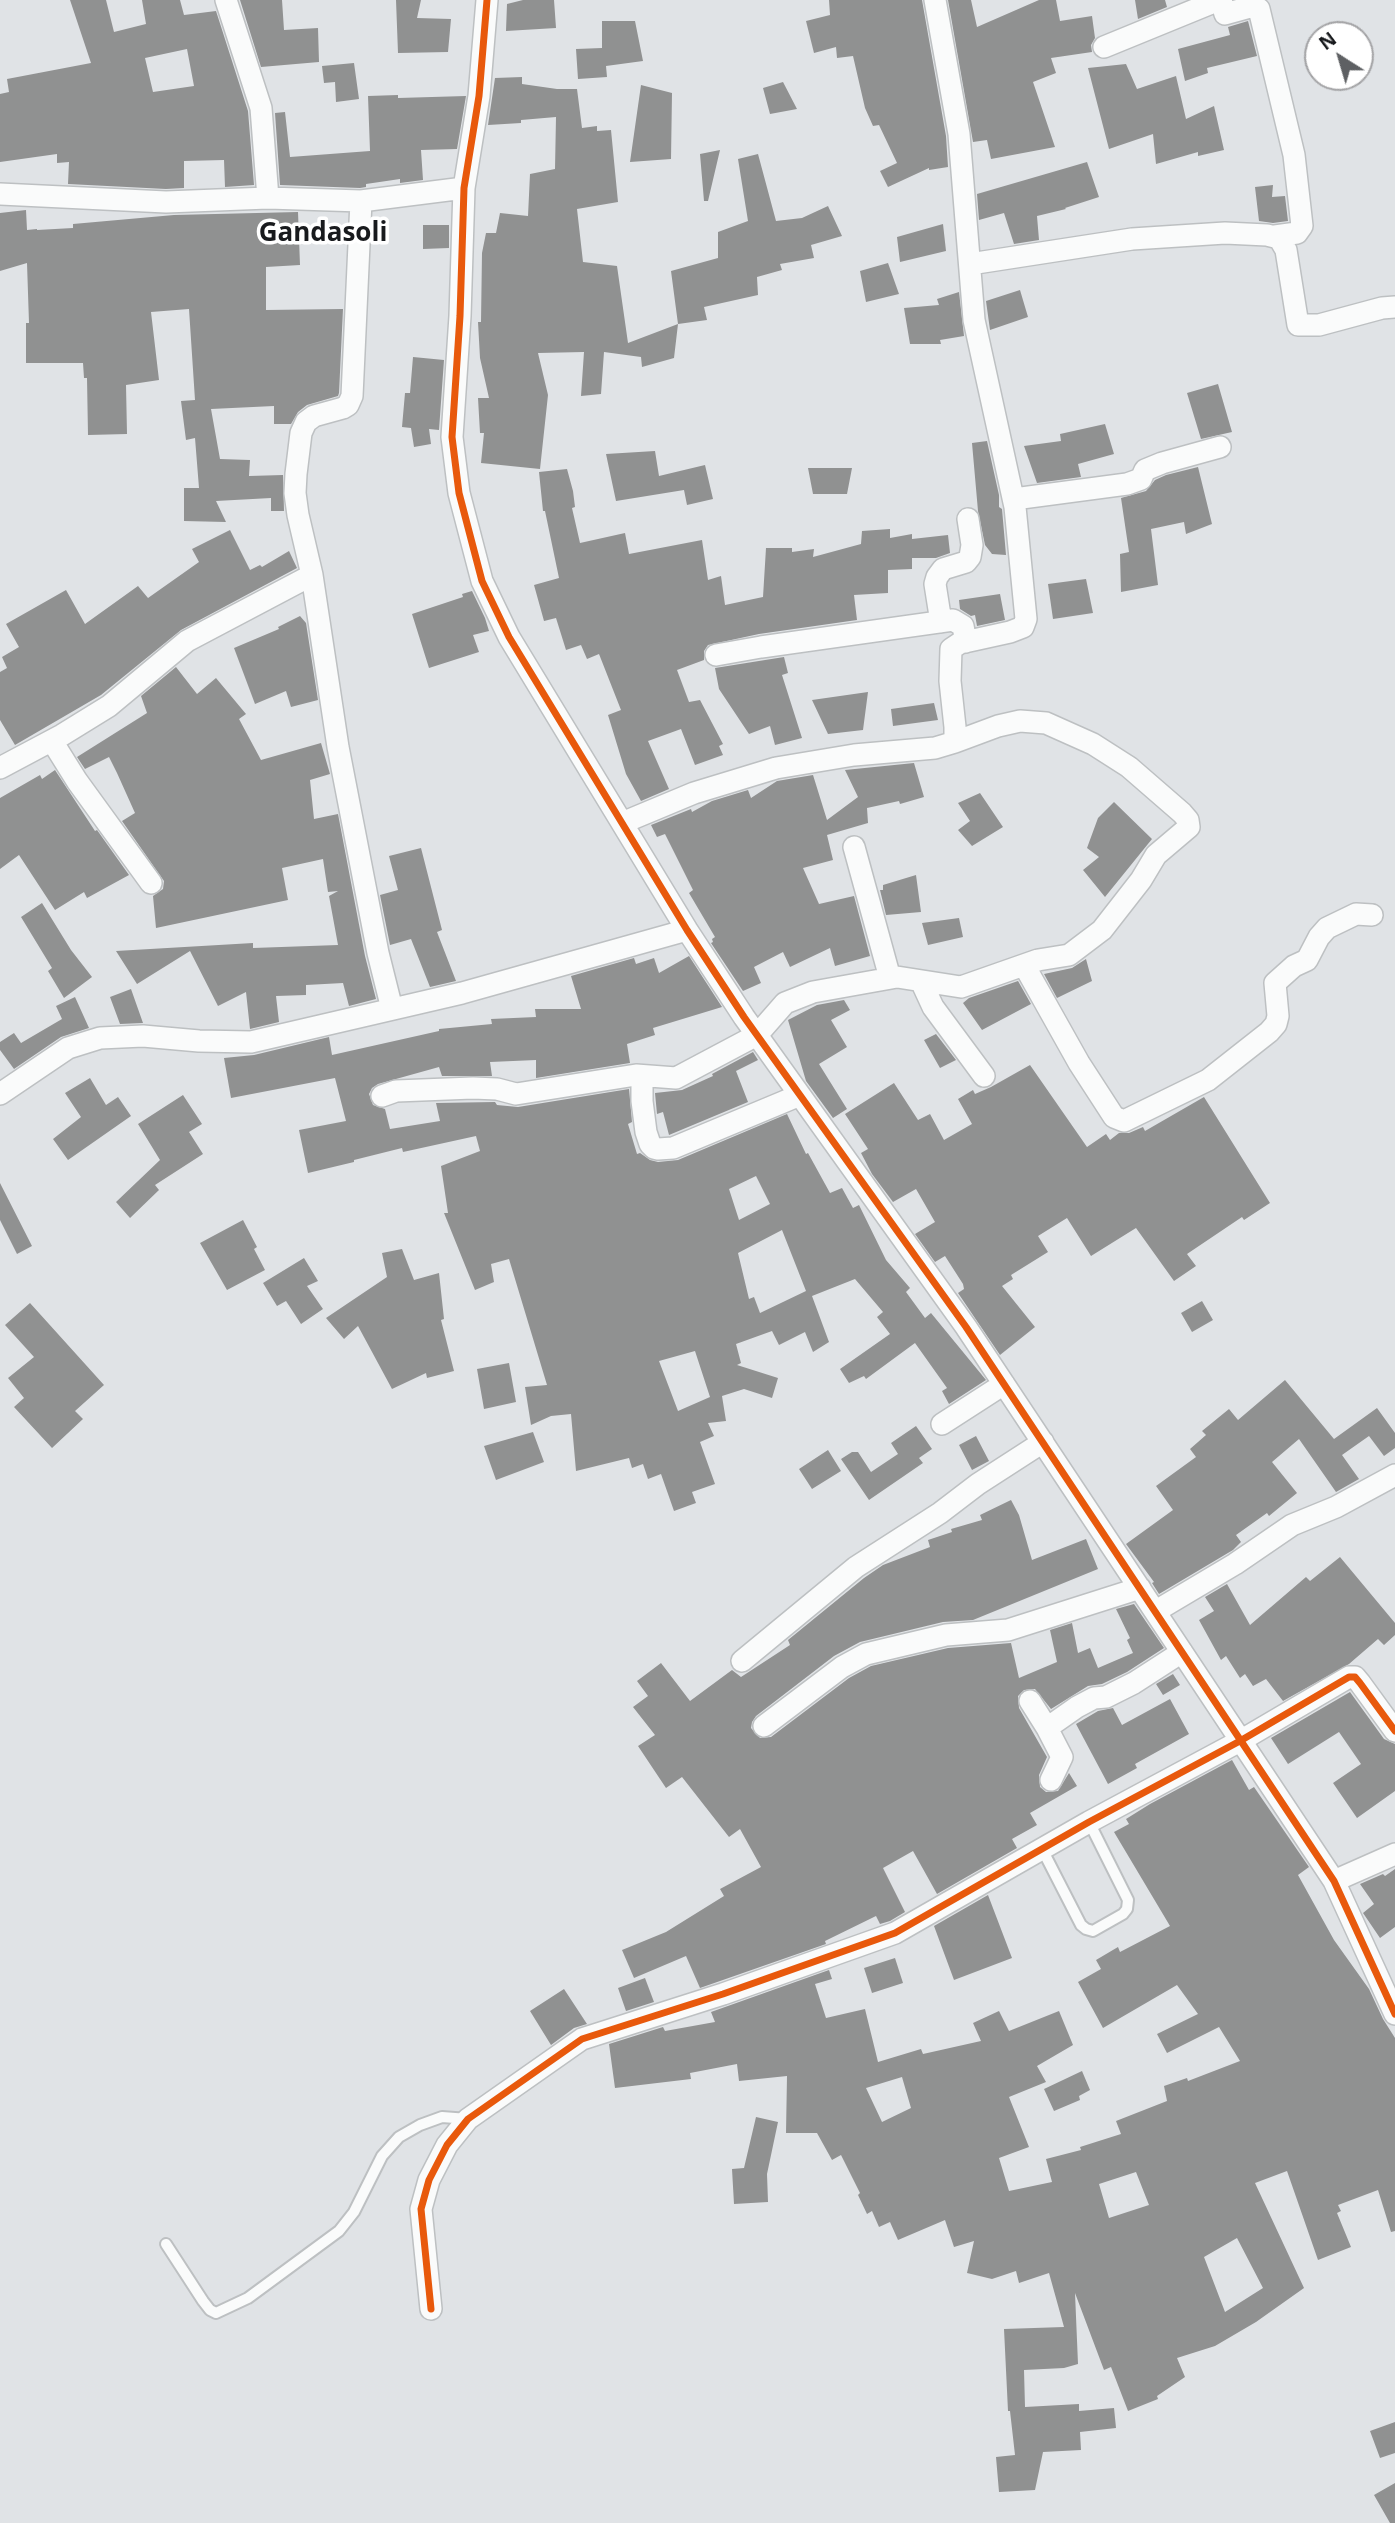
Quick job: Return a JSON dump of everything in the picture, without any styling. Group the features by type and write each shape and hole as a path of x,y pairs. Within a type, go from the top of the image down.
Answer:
{"street":[{"path":"226,0 261,108 268,198"},
{"path":"487,0 479,96 464,188 460,316 452,437 459,493 482,581 509,637 687,930 751,1027 1004,1384 1334,1881 1395,2014"},
{"path":"935,0 958,134 974,320 1014,499 1026,618 1023,627 966,642 951,649 950,681 956,727 955,742"},
{"path":"970,264 1132,239 1225,233 1275,236 1297,233 1302,226 1294,155 1259,9 1254,6 1225,14 1220,0 1104,47"},
{"path":"0,194 166,202 268,198 361,201 464,188"},
{"path":"361,201 352,396 348,405 343,408 314,416 306,422 301,433 295,493 312,575 338,747 378,953 392,1009"},
{"path":"1275,236 1286,250 1298,325 1319,325 1395,307"},
{"path":"1014,499 1127,484 1141,479 1145,470 1220,447"},
{"path":"941,622 935,584 943,569 966,562 970,556 972,545 968,519"},
{"path":"0,768 52,741 109,706 187,641 312,575"},
{"path":"716,655 941,622 960,622 966,642"},
{"path":"382,1096 396,1091 473,1088 497,1089 516,1094 620,1076 676,1078 785,1003 887,966 921,981 961,987 1038,960 1069,955 1102,930 1141,880 1156,855 1189,824 1182,813 1129,767 1093,744 1046,723 1020,721 935,748 854,755 776,768 694,793 622,823"},
{"path":"52,741 77,781 151,883"},
{"path":"853,847 887,966"},
{"path":"1024,965 1079,1063 1114,1117 1124,1121 1208,1080 1269,1032 1276,1024 1278,1016 1275,983 1294,966 1307,960 1327,928 1356,914 1372,915"},
{"path":"0,1094 68,1048 100,1038 143,1036 251,1042 462,993 687,930"},
{"path":"921,981 933,1007 984,1076"},
{"path":"642,1076 646,1132 650,1144 659,1149 674,1148 800,1095"},
{"path":"942,1424 1004,1384"},
{"path":"742,1661 856,1567 1043,1442"},
{"path":"1156,1611 1235,1564 1292,1525 1336,1507 1395,1475"},
{"path":"764,1726 842,1667 866,1654 946,1635 1009,1630 1140,1588"},
{"path":"1047,1728 1094,1698 1106,1697 1134,1683 1182,1651"},
{"path":"430,2309 421,2209 429,2180 447,2145 468,2119 582,2039 723,1994 895,1933 1352,1676 1395,1731"},
{"path":"1030,1701 1062,1757 1051,1780"},
{"path":"1334,1881 1395,1854"}],"lane":[{"path":"1042,1849 1081,1925 1093,1931 1123,1914 1128,1900 1089,1822"},
{"path":"166,2244 203,2301 216,2313 248,2298 339,2231 354,2212 382,2157 399,2137 442,2118 468,2119"}],"building":[{"path":"70,0 106,0 114,32 146,24 142,0 180,0 184,15 216,11 248,111 254,185 225,187 224,160 184,161 184,188 166,189 68,184 69,162 57,163 57,154 0,162 0,94 9,92 7,79 91,63","holes":["187,49 194,86 153,92 145,58"]},
{"path":"240,0 282,0 284,30 318,28 319,62 261,67"},
{"path":"396,0 421,0 417,18 451,19 448,52 398,53"},
{"path":"523,0 554,0 556,28 506,31 507,4"},
{"path":"829,0 922,0 946,136 948,167 929,168 888,187 880,171 897,163 879,125 873,126 865,108 853,56 837,58 836,47 814,53 806,21 830,15"},
{"path":"948,0 971,0 977,27 1039,0 1056,0 1060,21 1092,16 1095,38 1091,45 1092,52 1051,58 1056,73 1033,82 1055,147 991,159 987,140 973,142"},
{"path":"1135,0 1165,0 1167,7 1138,19"},
{"path":"602,21 635,21 643,61 606,66 607,77 578,79 576,49 602,48"},
{"path":"1248,21 1257,56 1207,68 1208,73 1185,81 1178,49 1230,35 1228,27"},
{"path":"354,63 359,99 336,102 335,82 324,83 322,66"},
{"path":"1126,64 1137,89 1176,76 1186,119 1214,106 1224,150 1198,156 1198,152 1156,164 1153,134 1109,149 1088,68"},
{"path":"522,77 522,84 577,89 582,128 597,126 597,131 611,130 618,202 577,209 583,262 617,266 628,343 678,324 674,358 642,367 641,357 604,352 601,394 581,396 584,352 538,353 548,395 540,469 481,463 484,433 480,433 478,398 489,398 480,358 478,322 481,322 482,253 486,233 496,233 500,213 528,216 530,174 555,169 556,117 488,125 495,78"},
{"path":"783,82 797,109 770,114 763,88"},
{"path":"641,85 672,93 671,159 630,162"},
{"path":"398,95 398,98 466,96 457,149 421,150 423,180 400,183 400,179 366,184 366,187 360,188 280,185 275,113 285,112 290,157 370,151 368,96"},
{"path":"720,150 708,201 704,201 700,154"},
{"path":"758,154 776,221 802,218 828,206 842,236 811,245 814,258 780,264 782,270 757,277 758,295 704,307 707,320 678,324 671,271 718,258 718,232 748,221 738,159"},
{"path":"1087,162 1099,197 1037,216 1039,240 1014,244 1004,213 979,220 977,194"},
{"path":"1273,185 1272,197 1285,196 1288,221 1259,221 1255,187"},
{"path":"26,210 27,230 73,228 73,224 174,215 298,212 300,265 266,267 266,310 343,309 338,396 307,405 298,412 291,424 274,424 274,406 211,409 220,459 250,460 249,476 283,475 284,511 271,511 271,498 216,501 226,522 184,521 184,488 199,488 195,438 186,440 181,401 195,400 189,309 151,312 159,380 126,385 127,434 88,435 87,378 84,378 83,363 26,363 26,323 29,323 27,263 0,271 0,213"},
{"path":"943,224 946,251 900,262 897,237"},
{"path":"423,225 449,225 449,248 423,249"},
{"path":"888,263 899,294 866,302 860,271"},
{"path":"1020,290 1028,317 990,330 986,301"},
{"path":"959,292 964,336 940,340 941,344 910,344 904,308 939,305 937,299"},
{"path":"413,357 444,360 439,430 429,429 431,444 414,447 411,428 402,427 405,393 410,393"},
{"path":"1218,384 1232,432 1201,439 1187,393"},
{"path":"1105,424 1114,454 1078,464 1081,477 1037,483 1024,446 1061,441 1060,434"},
{"path":"987,441 999,495 999,507 1002,509 1006,555 992,554 985,545 978,511 972,443"},
{"path":"655,451 659,476 705,465 713,499 687,505 684,490 616,501 606,454"},
{"path":"1198,467 1212,524 1186,534 1184,522 1151,529 1158,585 1121,592 1120,554 1129,552 1121,498 1146,491 1155,480 1166,475"},
{"path":"808,468 852,468 847,494 813,494"},
{"path":"567,469 573,491 575,507 572,508 580,543 625,533 629,554 702,540 708,580 721,576 725,605 763,597 766,548 792,548 792,552 814,549 813,557 861,544 862,531 890,529 890,538 912,534 912,539 948,535 950,553 936,558 912,558 912,569 888,570 888,593 854,595 857,620 759,634 708,645 704,651 704,660 677,670 689,702 700,700 723,744 719,746 723,755 695,765 681,729 648,741 669,789 641,801 626,774 608,715 621,710 599,654 587,659 581,645 566,650 556,618 544,621 534,585 559,578 543,511 539,472"},
{"path":"230,530 250,570 260,565 262,567 289,551 297,568 181,630 101,695 15,745 0,720 0,672 7,668 2,657 19,647 6,624 66,590 85,624 138,586 148,598 199,562 192,549"},
{"path":"1086,579 1093,613 1053,619 1048,584"},
{"path":"472,591 489,631 473,635 479,652 429,668 412,614 463,597 462,594"},
{"path":"1000,594 1005,620 977,626 975,615 971,616 960,609 959,600"},
{"path":"300,616 306,623 318,700 291,707 286,691 255,704 234,648 279,629 278,627"},
{"path":"784,657 788,673 782,675 802,738 775,745 770,726 749,734 719,689 715,668"},
{"path":"176,667 197,694 216,678 246,714 239,719 261,760 321,743 330,774 310,780 314,819 338,814 365,956 376,999 349,1006 343,983 306,985 306,995 276,996 279,1022 250,1029 246,992 218,1006 190,951 137,984 116,951 253,943 253,948 338,945 329,896 338,891 328,892 323,859 282,868 288,900 156,928 153,896 163,889 164,881 122,821 135,813 117,773 109,757 85,769 77,757 147,713 141,696"},
{"path":"868,692 863,730 828,734 812,700"},
{"path":"934,703 938,720 893,726 891,709"},
{"path":"914,763 924,797 900,804 899,801 867,808 868,823 827,835 833,860 803,868 819,904 854,896 870,956 835,966 830,948 790,967 783,952 754,967 761,983 743,991 711,943 715,937 689,893 693,890 665,834 657,837 651,825 691,809 692,812 712,801 748,790 751,798 777,781 813,775 827,820 858,797 845,770"},
{"path":"55,770 95,831 97,830 129,875 87,898 84,892 55,910 19,855 0,869 0,798 40,775 42,779"},
{"path":"980,793 1003,827 972,846 958,830 970,821 958,803"},
{"path":"1114,802 1152,839 1105,897 1083,870 1099,857 1087,848 1098,818"},
{"path":"421,848 442,930 437,932 456,981 430,987 411,939 390,945 380,895 398,890 389,856"},
{"path":"916,875 921,912 886,915 880,890 883,890 883,885"},
{"path":"42,903 71,950 92,977 64,998 48,971 52,968 21,917"},
{"path":"959,918 963,937 928,945 922,923"},
{"path":"689,956 722,1007 653,1028 655,1035 627,1044 630,1063 536,1078 536,1060 490,1062 492,1076 442,1076 439,1067 378,1084 369,1094 373,1105 385,1109 390,1129 440,1121 436,1103 495,1102 497,1105 518,1107 629,1089 632,1122 628,1124 637,1154 658,1162 678,1160 787,1114 806,1154 808,1153 830,1193 842,1188 853,1208 859,1205 886,1260 910,1288 906,1292 925,1318 931,1313 986,1380 949,1404 942,1391 947,1388 915,1343 866,1379 864,1376 849,1383 840,1369 890,1334 877,1317 883,1312 855,1279 812,1296 829,1342 813,1352 805,1332 779,1345 772,1331 736,1344 741,1363 737,1365 778,1378 772,1398 744,1389 722,1396 726,1421 708,1423 714,1436 700,1442 715,1484 692,1492 696,1503 674,1511 661,1474 648,1479 643,1464 632,1468 629,1458 576,1471 571,1414 551,1416 531,1425 525,1387 547,1385 509,1259 491,1264 494,1282 475,1290 444,1213 448,1213 441,1166 480,1151 476,1136 403,1152 402,1148 308,1173 299,1130 346,1121 335,1078 231,1098 224,1058 254,1055 329,1037 332,1055 439,1029 492,1024 491,1019 536,1017 535,1009 581,1009 571,976 634,958 636,964 654,958 659,973","holes":["756,1176 770,1204 739,1220 729,1189","782,1230 806,1291 760,1313 754,1297 749,1299 738,1253","695,1351 710,1397 678,1411 659,1361"]},
{"path":"1086,959 1092,981 1057,998 1044,974 1072,968"},
{"path":"1018,981 1031,1004 982,1030 963,1003 969,998"},
{"path":"131,989 143,1023 120,1024 110,997"},
{"path":"75,997 89,1028 61,1037 14,1069 0,1050 0,1042 14,1033 21,1043 62,1019 56,1006"},
{"path":"844,1000 850,1010 831,1020 847,1047 819,1064 847,1109 833,1118 806,1081 788,1020 817,1005"},
{"path":"936,1034 956,1060 940,1068 924,1040"},
{"path":"753,1052 758,1060 736,1071 748,1102 669,1135 663,1112 657,1114 655,1093 682,1090 713,1076 712,1074"},
{"path":"1030,1065 1087,1147 1106,1134 1110,1140 1119,1133 1129,1133 1143,1127 1145,1131 1204,1097 1270,1203 1244,1220 1242,1217 1187,1254 1196,1266 1174,1281 1136,1228 1091,1256 1067,1218 1038,1236 1048,1252 1011,1275 1013,1279 1002,1286 1035,1327 1000,1355 958,1293 964,1289 963,1284 945,1256 935,1262 915,1234 935,1222 916,1189 893,1202 872,1174 861,1153 868,1149 845,1114 894,1083 918,1120 930,1114 944,1140 972,1124 958,1099 973,1090 975,1094 991,1087"},
{"path":"90,1078 106,1105 118,1097 131,1116 68,1160 53,1139 81,1117 65,1093"},
{"path":"183,1095 202,1124 189,1132 203,1154 155,1185 159,1190 130,1218 116,1202 160,1160 138,1124"},
{"path":"0,1183 32,1246 17,1254 0,1220"},
{"path":"243,1220 265,1270 227,1290 200,1243"},
{"path":"402,1249 414,1280 439,1273 444,1319 441,1320 454,1371 427,1378 426,1373 392,1389 358,1326 344,1339 326,1318 387,1277 382,1253"},
{"path":"304,1258 318,1281 307,1286 323,1309 301,1324 286,1301 277,1306 263,1283"},
{"path":"1202,1301 1213,1320 1192,1332 1181,1313"},
{"path":"30,1303 104,1385 75,1411 83,1419 52,1448 14,1407 24,1398 8,1378 34,1357 5,1325"},
{"path":"509,1363 516,1402 484,1409 477,1369"},
{"path":"1285,1380 1334,1439 1377,1408 1395,1433 1395,1448 1384,1456 1369,1436 1342,1455 1359,1479 1336,1492 1299,1439 1272,1462 1297,1493 1269,1516 1267,1513 1236,1535 1241,1542 1233,1550 1159,1594 1152,1583 1154,1582 1126,1544 1173,1510 1156,1486 1196,1457 1190,1449 1206,1435 1202,1431 1229,1409 1238,1420"},
{"path":"916,1426 932,1449 919,1458 923,1463 869,1500 841,1459 852,1452 858,1452 871,1472 898,1454 891,1443"},
{"path":"533,1432 544,1462 496,1480 484,1446"},
{"path":"976,1436 989,1461 972,1470 959,1445"},
{"path":"828,1450 841,1471 812,1489 799,1469"},
{"path":"1011,1500 1019,1515 1032,1560 1086,1539 1098,1569 973,1620 943,1622 860,1642 834,1656 756,1716 751,1728 760,1738 771,1737 849,1678 871,1666 948,1648 1011,1643 1019,1678 1057,1662 1050,1630 1072,1623 1078,1653 1090,1648 1098,1668 1133,1653 1127,1640 1130,1638 1116,1609 1134,1604 1164,1648 1127,1672 1102,1684 1088,1686 1051,1709 1035,1689 1024,1690 1018,1696 1019,1708 1047,1757 1039,1775 1040,1787 1046,1792 1058,1791 1069,1773 1077,1786 1030,1813 1037,1825 1012,1839 1017,1848 937,1894 913,1851 883,1868 905,1912 890,1921 880,1924 876,1916 825,1941 826,1944 700,1988 686,1956 634,1978 622,1950 666,1932 724,1896 720,1889 761,1867 740,1829 729,1837 682,1777 666,1788 638,1746 655,1735 633,1707 648,1696 637,1681 661,1663 690,1701 732,1670 741,1677 790,1645 788,1640 883,1565 930,1547 928,1540 952,1532 951,1529 982,1520 980,1515"},
{"path":"1340,1557 1395,1623 1395,1635 1384,1645 1378,1639 1349,1664 1283,1701 1266,1679 1253,1686 1245,1674 1240,1678 1226,1656 1221,1660 1199,1620 1214,1611 1205,1597 1227,1584 1250,1625 1306,1577 1310,1581"},
{"path":"1173,1674 1180,1685 1163,1695 1156,1684"},
{"path":"1350,1692 1384,1739 1395,1744 1395,1791 1357,1818 1333,1783 1361,1764 1339,1732 1288,1764 1271,1738"},
{"path":"1170,1699 1189,1734 1135,1764 1137,1768 1108,1784 1076,1724 1098,1711 1113,1708 1122,1725"},
{"path":"1232,1760 1249,1790 1254,1787 1309,1867 1298,1875 1334,1940 1369,1989 1395,2038 1395,2231 1391,2232 1378,2190 1338,2205 1341,2211 1337,2213 1351,2247 1318,2260 1287,2171 1255,2183 1304,2288 1256,2322 1215,2346 1177,2358 1185,2377 1157,2396 1158,2399 1128,2411 1111,2367 1104,2370 1075,2293 1078,2364 1064,2368 1024,2370 1025,2407 1079,2404 1079,2411 1114,2408 1116,2428 1080,2432 1081,2450 1043,2452 1035,2490 999,2492 996,2457 1015,2455 1008,2411 1004,2329 1064,2327 1049,2273 1019,2283 1016,2271 992,2279 967,2273 974,2241 954,2247 945,2220 898,2240 890,2222 879,2227 872,2211 867,2214 841,2155 832,2160 817,2133 786,2133 787,2076 739,2081 737,2064 690,2073 691,2079 615,2088 609,2044 663,2027 665,2031 715,2022 711,2012 829,1970 832,1979 815,1984 826,2018 865,2009 878,2062 921,2049 923,2054 981,2041 973,2023 999,2011 1009,2031 1059,2011 1073,2045 1037,2066 1046,2082 1009,2097 1029,2147 999,2158 1009,2191 1052,2182 1046,2159 1081,2150 1080,2147 1121,2134 1116,2121 1167,2101 1164,2086 1187,2078 1188,2081 1240,2061 1219,2027 1167,2053 1157,2034 1198,2014 1177,1985 1103,2028 1078,1982 1101,1969 1096,1960 1118,1947 1120,1952 1170,1926 1114,1832 1129,1824 1126,1819","holes":["902,2077 911,2108 882,2122 866,2088","1136,2172 1149,2205 1109,2218 1099,2184","1237,2238 1263,2288 1225,2312 1204,2257"]},
{"path":"1395,1869 1395,1927 1380,1938 1363,1913 1374,1904 1360,1884 1383,1874 1385,1876"},
{"path":"988,1895 1012,1958 954,1980 934,1926"},
{"path":"895,1958 903,1983 872,1993 864,1968"},
{"path":"645,1978 654,2002 626,2011 618,1988"},
{"path":"564,1989 587,2024 574,2028 551,2045 530,2011"},
{"path":"1082,2071 1090,2090 1079,2096 1080,2100 1054,2111 1044,2089"},
{"path":"756,2117 778,2122 767,2174 768,2202 734,2204 732,2169 744,2168"},
{"path":"1395,2422 1395,2453 1380,2458 1370,2431"},
{"path":"1395,2483 1395,2523 1390,2523 1374,2495"}],"cycle path":[{"path":"487,0 479,96 464,188 460,316 452,437 459,493 482,581 509,637 687,930 744,1017 966,1327 1334,1881 1395,2014"},
{"path":"431,2309 421,2209 429,2180 447,2145 468,2119 582,2039 723,1994 895,1933 1089,1822 1240,1741 1349,1677 1355,1677 1395,1731"}],"district":[{"name":"Gandasoli","path":"323,234"}]}
